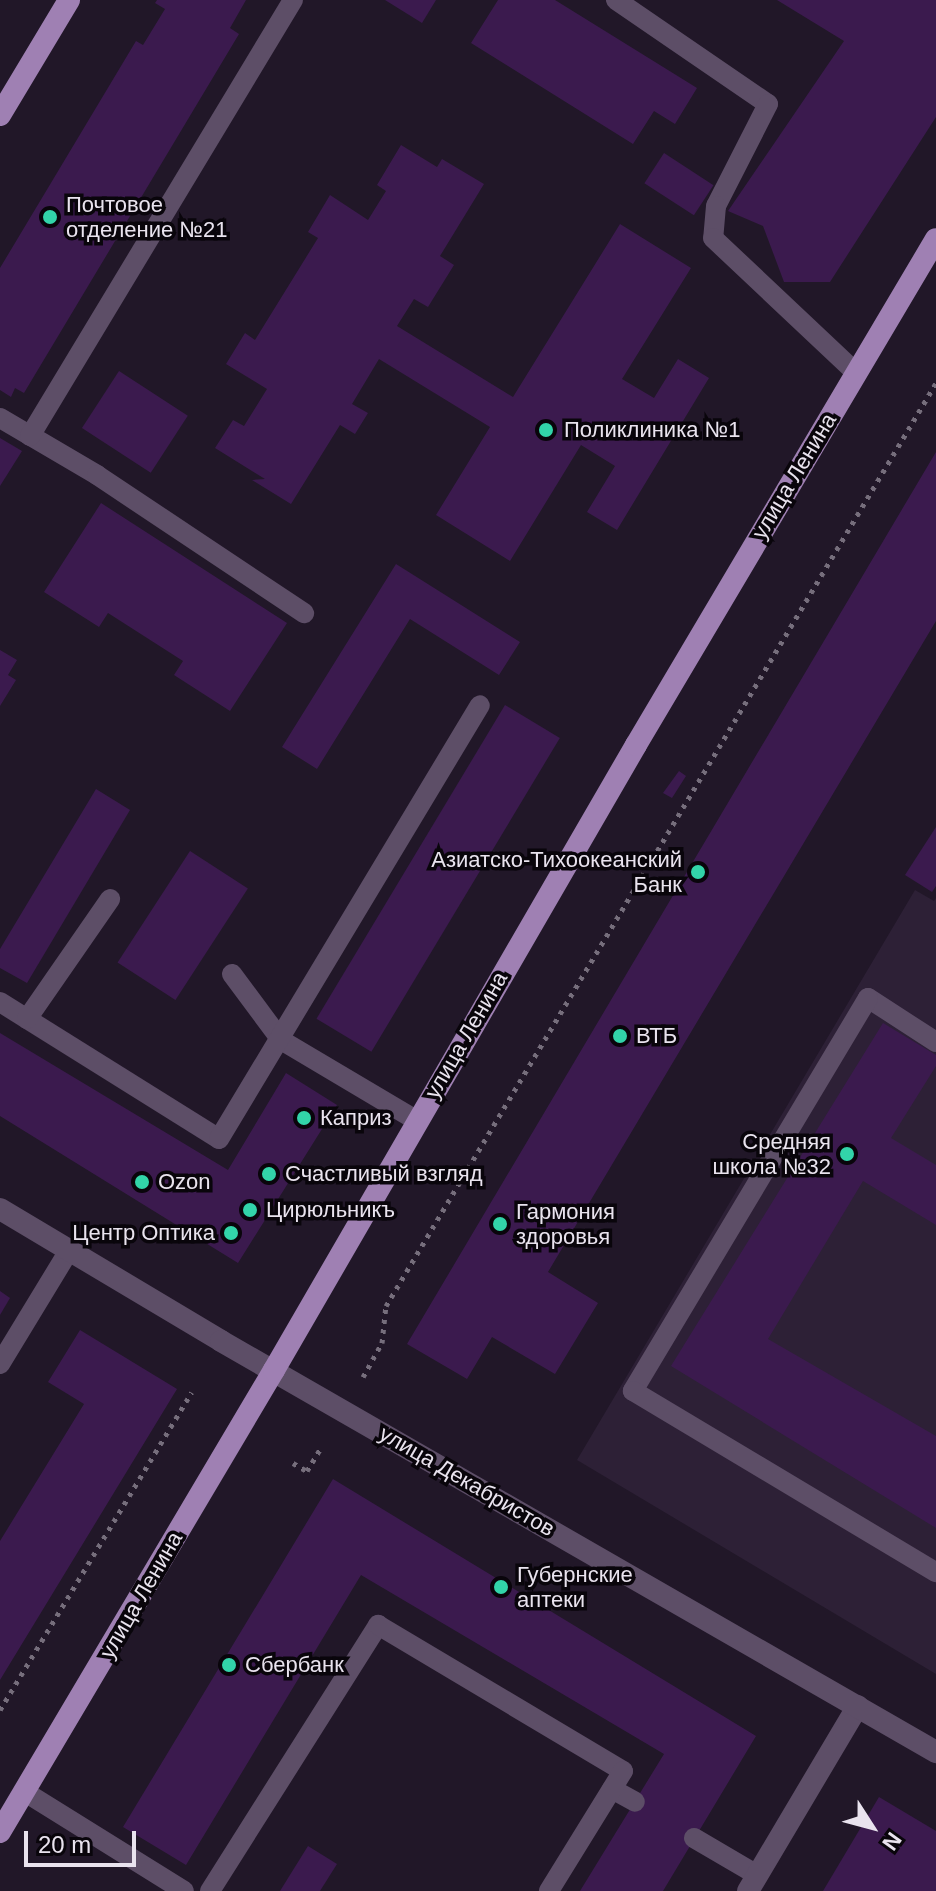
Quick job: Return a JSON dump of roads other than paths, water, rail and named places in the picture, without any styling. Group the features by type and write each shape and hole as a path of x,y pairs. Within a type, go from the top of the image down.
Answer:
{"main road":[{"path":"0,115 69,0"},
{"name":"улица Ленина","path":"0,1832 274,1370 416,1120 855,372 936,239"}],"street":[{"name":"улица Декабристов","path":"0,1209 936,1752"},
{"path":"752,1883 858,1706"}],"lane":[{"path":"30,436 293,0"},
{"path":"616,0 768,104 716,206 713,238 855,372"},
{"path":"0,418 97,475 304,613"},
{"path":"0,1002 219,1139 480,705"},
{"path":"27,1019 110,899"},
{"path":"232,974 281,1040 416,1120"},
{"path":"936,1042 868,998 633,1391 936,1572"},
{"path":"0,1364 70,1249"},
{"path":"210,1891 378,1625 623,1771 549,1891"},
{"path":"612,1789 635,1802"},
{"path":"25,1792 184,1891"},
{"path":"694,1838 752,1883"}],"place":[{"name":"Почтовое отделение №21","path":"50,217"},
{"name":"Поликлиника №1","path":"546,430"},
{"name":"Азиатско-Тихоокеанский Банк","path":"698,872"},
{"name":"ВТБ","path":"620,1036"},
{"name":"Каприз","path":"304,1118"},
{"name":"Средняя школа №32","path":"847,1154"},
{"name":"Счастливый взгляд","path":"269,1174"},
{"name":"Ozon","path":"142,1182"},
{"name":"Цирюльникъ","path":"250,1210"},
{"name":"Гармония здоровья","path":"500,1224"},
{"name":"Центр Оптика","path":"231,1233"},
{"name":"Губернские аптеки","path":"501,1587"},
{"name":"Сбербанк","path":"229,1665"}]}
